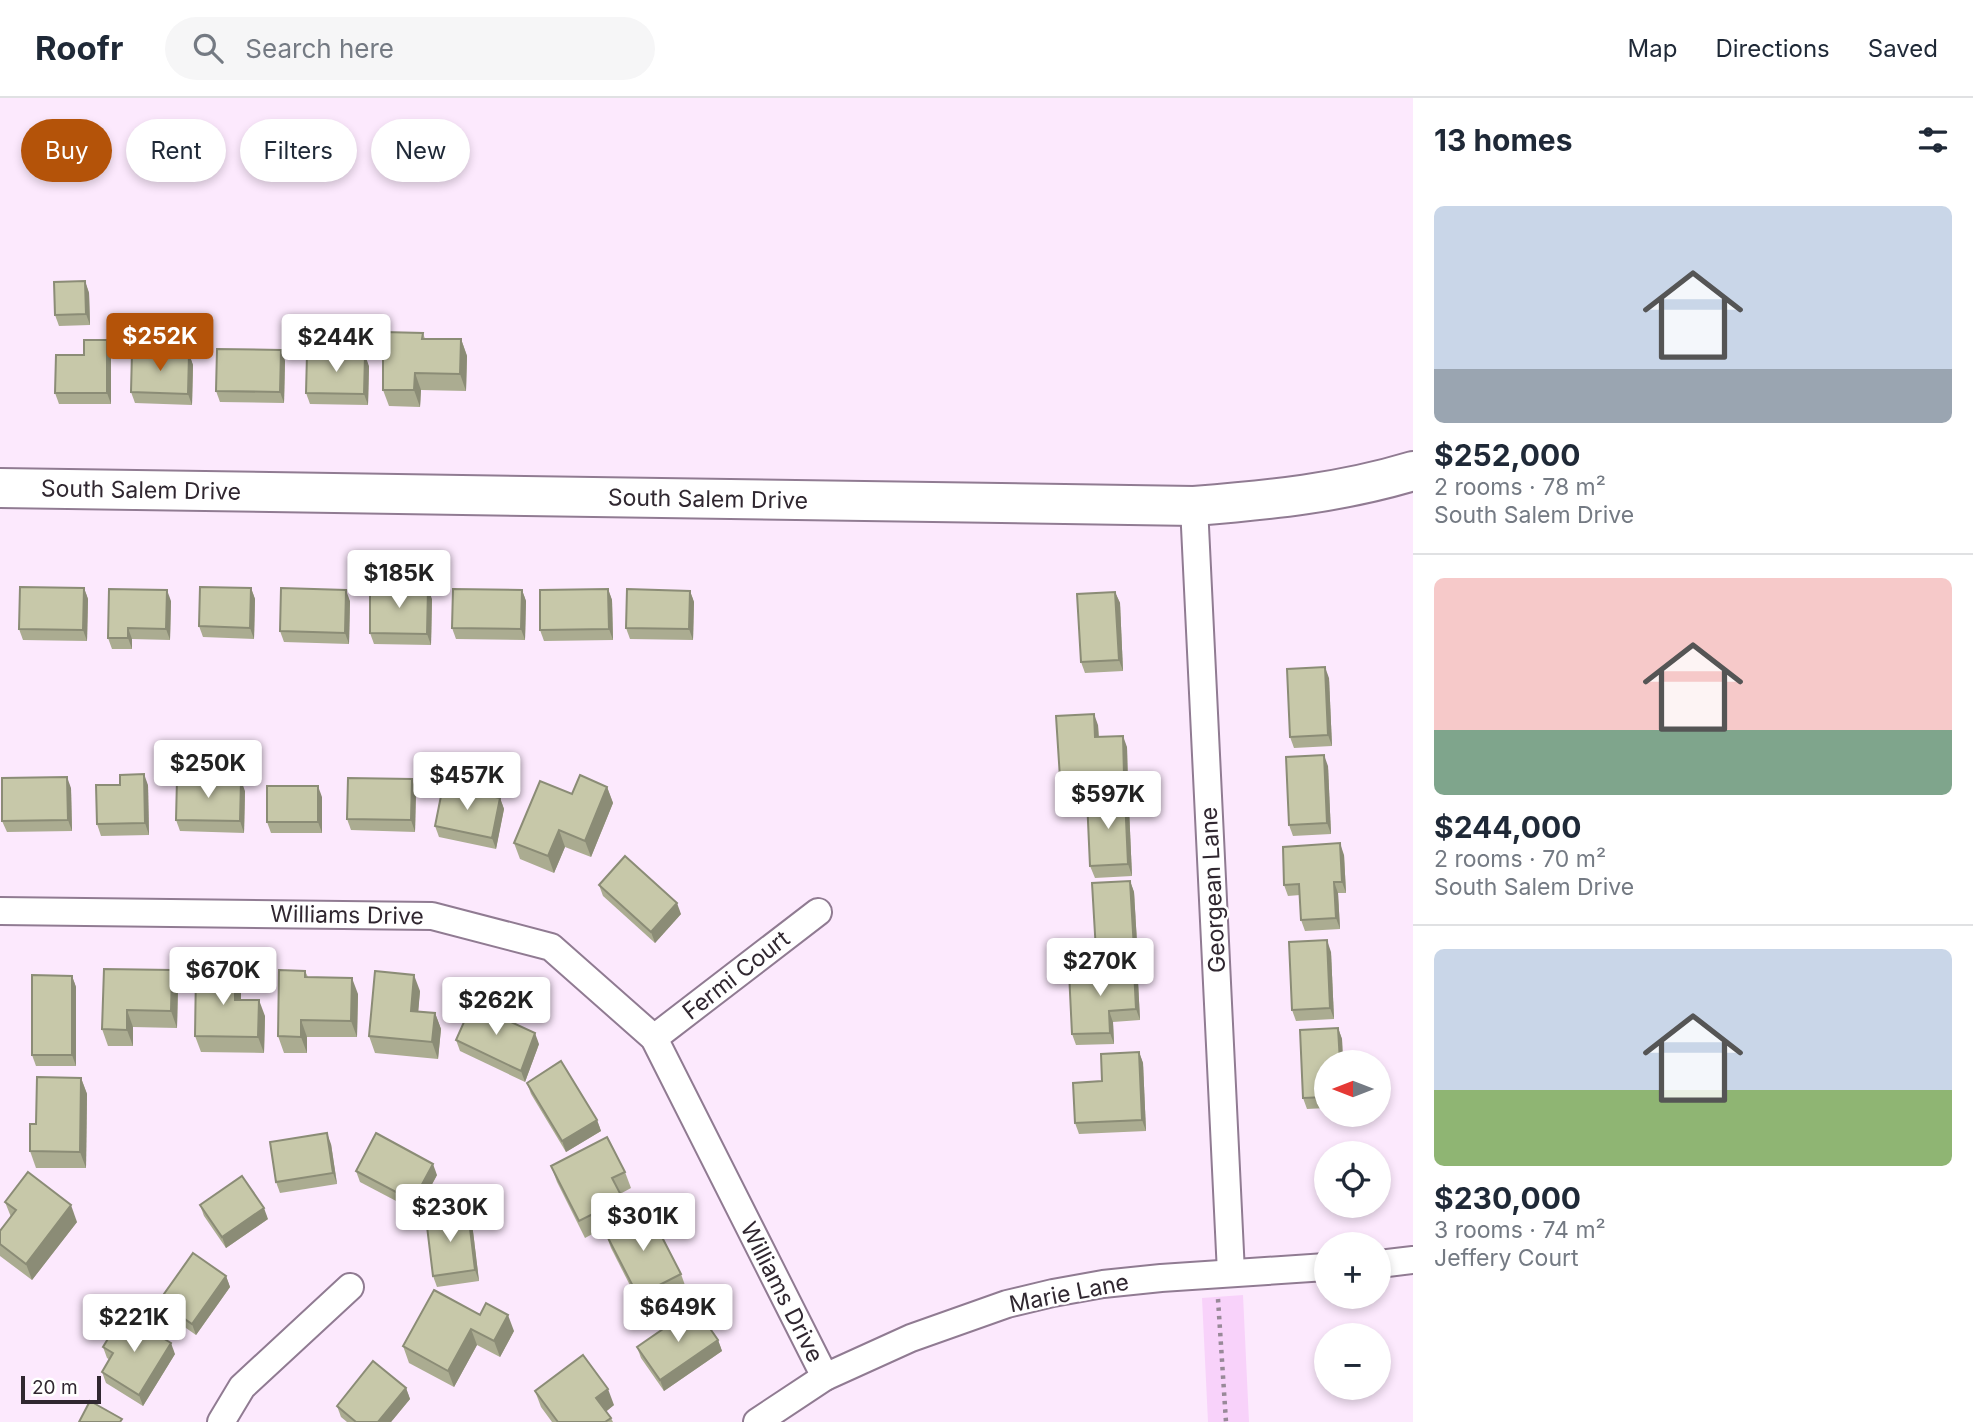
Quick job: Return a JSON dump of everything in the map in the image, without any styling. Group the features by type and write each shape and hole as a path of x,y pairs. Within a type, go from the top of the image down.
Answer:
{"street":[{"name":"South Salem Drive","path":"0,488 1194,506 1315,495 1413,471"},
{"name":"Georgean Lane","path":"1194,506 1224,1273"},
{"name":"Williams Drive","path":"0,911 432,916 551,947 654,1038 825,1377"},
{"name":"Fermi Court","path":"654,1038 818,912"},
{"path":"1391,1263 1413,1260"},
{"name":"Marie Lane","path":"757,1422 825,1377 911,1338 1007,1304 1103,1284 1314,1268"},
{"path":"221,1422 242,1387 350,1287"}],"path":[{"path":"1224,1273 1226,1422"}],"shaded area":[{"path":"1243,1295 1249,1422 1208,1422 1202,1298"}],"building":[{"path":"85,281 86,314 55,315 54,282"},
{"path":"383,332 423,333 422,339 461,339 460,374 415,373 414,390 383,390"},
{"path":"84,340 107,340 107,393 55,393 56,355 84,355"},
{"path":"217,349 281,350 280,392 216,391"},
{"path":"132,352 189,354 188,394 131,392"},
{"path":"307,354 365,355 364,394 306,393"},
{"path":"20,587 84,588 83,630 19,629"},
{"path":"200,587 251,588 250,628 199,626"},
{"path":"370,587 428,588 427,634 370,633"},
{"path":"281,588 346,590 345,633 280,631"},
{"path":"109,589 167,590 166,629 128,628 128,638 108,638"},
{"path":"453,589 522,590 521,629 452,628"},
{"path":"608,589 609,629 540,630 540,590"},
{"path":"627,589 690,591 689,629 626,628"},
{"path":"1115,592 1119,660 1081,662 1077,594"},
{"path":"1325,667 1328,735 1290,737 1287,669"},
{"path":"1094,714 1095,737 1123,736 1124,775 1060,778 1056,716"},
{"path":"1324,755 1327,823 1289,825 1286,757"},
{"path":"144,774 145,823 97,824 96,785 120,785 120,775"},
{"path":"580,775 607,787 585,841 559,830 548,856 514,843 540,781 572,794"},
{"path":"67,777 68,820 2,821 2,778"},
{"path":"348,778 412,779 411,820 347,819"},
{"path":"177,779 241,780 240,821 176,820"},
{"path":"267,786 318,786 318,822 267,822"},
{"path":"443,786 500,798 492,838 435,826"},
{"path":"1125,797 1128,864 1090,866 1087,799"},
{"path":"1340,843 1342,882 1334,882 1336,918 1301,920 1299,884 1284,885 1283,847"},
{"path":"625,856 677,903 651,932 599,885"},
{"path":"1130,881 1134,949 1096,951 1092,883"},
{"path":"1327,940 1330,1008 1292,1010 1289,942"},
{"path":"104,969 172,970 171,1011 127,1010 127,1030 102,1029"},
{"path":"1134,969 1136,1009 1109,1011 1110,1033 1072,1034 1069,972"},
{"path":"279,970 305,971 305,977 352,978 351,1021 301,1020 301,1037 278,1036"},
{"path":"196,971 235,971 235,1000 259,1000 258,1037 195,1036"},
{"path":"375,971 414,975 411,1011 435,1013 432,1042 369,1036"},
{"path":"32,975 72,976 72,1055 32,1055"},
{"path":"472,1004 535,1033 521,1071 456,1040"},
{"path":"1338,1028 1339,1050 1314,1050 1314,1098 1303,1098 1300,1030"},
{"path":"1139,1052 1142,1120 1075,1123 1073,1083 1102,1081 1101,1054"},
{"path":"561,1061 597,1120 562,1141 527,1083"},
{"path":"37,1077 81,1078 80,1152 30,1151 30,1124 36,1124"},
{"path":"327,1133 333,1173 276,1182 270,1142"},
{"path":"376,1133 433,1164 413,1201 356,1171"},
{"path":"607,1137 625,1172 612,1178 623,1199 579,1221 551,1166"},
{"path":"28,1172 71,1205 26,1264 0,1244 0,1231 16,1210 5,1202"},
{"path":"242,1176 264,1208 222,1237 200,1205"},
{"path":"648,1210 681,1274 638,1296 605,1232"},
{"path":"468,1212 475,1270 433,1276 426,1218"},
{"path":"193,1253 226,1276 192,1324 159,1301"},
{"path":"434,1290 480,1315 486,1303 508,1315 494,1341 471,1329 448,1371 403,1346"},
{"path":"695,1307 718,1340 660,1380 637,1347"},
{"path":"123,1314 171,1343 139,1395 102,1372 113,1353 103,1347"},
{"path":"583,1355 608,1389 596,1398 611,1418 605,1422 558,1422 535,1391"},
{"path":"373,1361 406,1388 378,1422 356,1422 337,1406"},
{"path":"90,1401 122,1419 120,1422 79,1422"}]}
